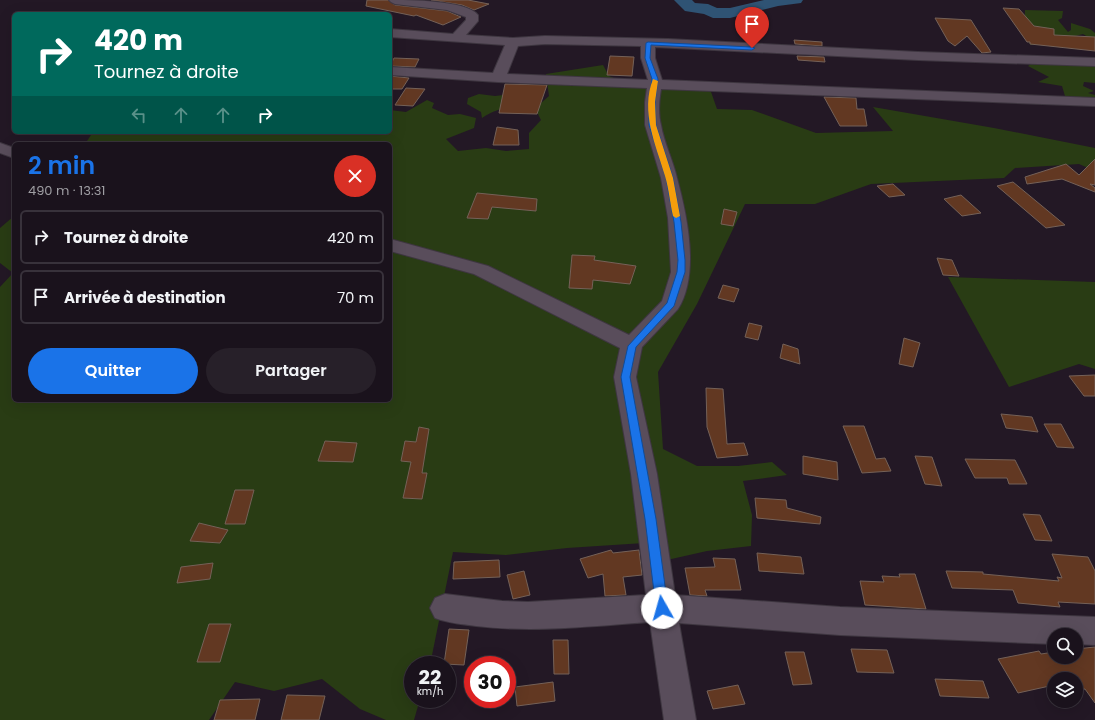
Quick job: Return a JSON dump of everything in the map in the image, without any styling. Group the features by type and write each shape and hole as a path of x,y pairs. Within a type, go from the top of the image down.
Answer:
{"street":[{"path":"395,0 456,8 469,13 472,15 472,22 456,38"},
{"path":"392,33 513,42 545,40 648,43 1094,63"},
{"path":"498,78 513,42"},
{"path":"648,43 648,58 655,79 652,102 652,125 670,178 682,260 681,272 671,304 632,346 625,377 652,527 662,608 680,720"},
{"path":"392,70 498,78 1095,102"},
{"path":"0,148 12,152"},
{"path":"392,246 481,270 632,346"},
{"path":"445,608 502,615 528,616 662,608 840,621 1095,631"}],"green space":[{"path":"1025,10 1063,11 1062,18 1058,20 1068,32 1071,30 1071,23 1090,29 1095,33 1095,37 1088,37 1083,34 1046,44 1031,45 1024,36"},
{"path":"1034,62 1095,64 1095,83 1084,82 1083,86 1094,91 1088,93 1095,95 1095,101 1077,100 1065,96 1062,86 1038,82 1049,77 1028,66"},
{"path":"603,65 609,76 631,85 710,89 717,109 752,110 816,133 893,131 873,107 994,128 1095,148 1095,171 1079,164 1015,168 1004,178 871,184 815,204 745,204 697,304 658,372 663,449 697,466 738,466 772,462 787,475 743,481 752,515 751,546 707,551 667,560 644,543 567,548 506,555 453,552 432,656 404,656 404,708 417,708 414,720 386,720 360,709 322,679 274,691 235,682 209,720 0,720 0,287 12,274 12,402 392,402 392,142 86,142 92,134 392,134 392,110 406,112 427,100 434,103 432,108 448,115 460,114 476,118 474,128 446,139 458,151 486,148 506,151 529,149 529,133 541,120 536,110 508,108 496,111 482,118 481,112 467,104 468,98 479,94 495,96 520,93 523,100 541,103 549,96 546,74"},
{"path":"12,218 12,272 0,263 0,228"},
{"path":"948,277 1095,282 1095,369 1079,364 1009,387"}],"building":[{"path":"367,0 388,0 395,5 447,11 461,17 443,25 416,15 414,16 366,6"},
{"path":"431,0 468,0 489,4 474,10 462,5"},
{"path":"1003,8 1019,9 1034,26 1054,29 1054,35 1095,37 1095,51 1030,44 1030,42 1027,42"},
{"path":"935,18 971,20 991,52 982,53 967,36 955,46 948,41"},
{"path":"794,40 822,42 822,46 795,44"},
{"path":"610,56 634,57 632,76 607,75"},
{"path":"797,56 824,57 825,62 798,60"},
{"path":"394,58 419,59 415,67 392,66"},
{"path":"392,76 409,78 402,89 392,89"},
{"path":"505,84 547,85 537,114 499,113"},
{"path":"406,88 425,89 413,106 395,105"},
{"path":"824,97 856,98 857,109 864,109 867,126 840,126"},
{"path":"497,127 518,130 519,145 493,145"},
{"path":"1095,159 1095,185 1090,184 1095,188 1095,192 1062,179 1027,184 1025,177 1066,164 1079,175"},
{"path":"1013,182 1065,225 1046,228 997,186"},
{"path":"893,184 905,195 889,197 877,186"},
{"path":"477,193 537,199 536,211 492,207 488,219 467,218"},
{"path":"961,195 981,213 962,216 944,199"},
{"path":"724,209 737,212 733,226 721,224"},
{"path":"572,255 595,256 594,260 636,266 630,284 593,280 592,289 569,288"},
{"path":"937,258 952,260 959,276 943,275"},
{"path":"723,285 739,289 734,302 718,298"},
{"path":"749,323 762,326 758,340 745,337"},
{"path":"904,338 920,343 913,367 899,364"},
{"path":"783,344 798,349 800,364 780,358"},
{"path":"1095,375 1095,396 1084,396 1069,376"},
{"path":"706,388 723,389 727,444 744,443 748,455 717,458 707,427"},
{"path":"1001,414 1032,417 1038,432 1006,428"},
{"path":"1044,424 1061,424 1074,448 1057,447"},
{"path":"843,426 864,426 876,459 885,458 891,471 862,473"},
{"path":"419,427 429,429 422,473 427,473 422,499 403,498 411,462 401,461 405,441 416,442"},
{"path":"325,441 357,443 353,462 318,461"},
{"path":"803,456 837,462 838,480 803,474"},
{"path":"915,456 932,457 942,486 925,484"},
{"path":"965,459 1015,460 1027,484 1009,484 1007,478 975,478"},
{"path":"235,490 254,490 245,524 225,524"},
{"path":"755,498 786,500 787,508 821,517 820,524 757,518"},
{"path":"1023,514 1040,515 1052,541 1035,540"},
{"path":"199,523 228,530 220,543 190,541"},
{"path":"611,550 613,553 639,550 642,575 623,577 626,595 605,596 603,574 588,578 580,559"},
{"path":"757,553 801,557 804,574 759,571"},
{"path":"1052,554 1088,557 1095,571 1095,604 1058,602 1060,607 1018,603 1013,590 952,588 946,571 983,572 983,574 1059,581 1057,577 1062,578"},
{"path":"713,558 735,559 741,590 705,590 707,596 690,595 685,568 715,567"},
{"path":"499,560 500,577 453,579 454,562"},
{"path":"213,563 210,579 177,583 181,567"},
{"path":"524,571 530,595 513,599 507,575"},
{"path":"899,574 915,574 926,609 865,605 860,581 884,582 882,576 900,577"},
{"path":"209,624 231,624 220,662 197,662"},
{"path":"449,629 469,630 465,656 464,656 464,665 456,665 456,656 445,656"},
{"path":"553,640 568,640 569,674 554,674"},
{"path":"1095,647 1095,703 1085,689 1083,689 1083,672 1047,672 1047,687 1018,693 998,659 1039,651 1041,654 1047,653 1047,664 1083,664 1083,648"},
{"path":"851,649 887,650 894,673 857,672"},
{"path":"785,652 804,652 812,684 793,685"},
{"path":"935,679 983,681 989,698 940,696"},
{"path":"553,682 555,701 517,706 516,687"},
{"path":"738,685 745,704 713,709 707,691"},
{"path":"287,695 325,696 319,720 281,720"},
{"path":"260,699 255,720 214,720 220,700"}],"waterway":[{"path":"682,0 691,8 708,9 713,13 730,13 771,4 773,2 795,0"}],"slow traffic":[{"path":"655,81 652,102 652,125 670,178 676,216"}],"route":[{"path":"662,608 644,474 625,377 632,346 671,304 681,272 682,260 670,178 652,125 652,102 655,79 648,58 648,43 752,48"}]}
